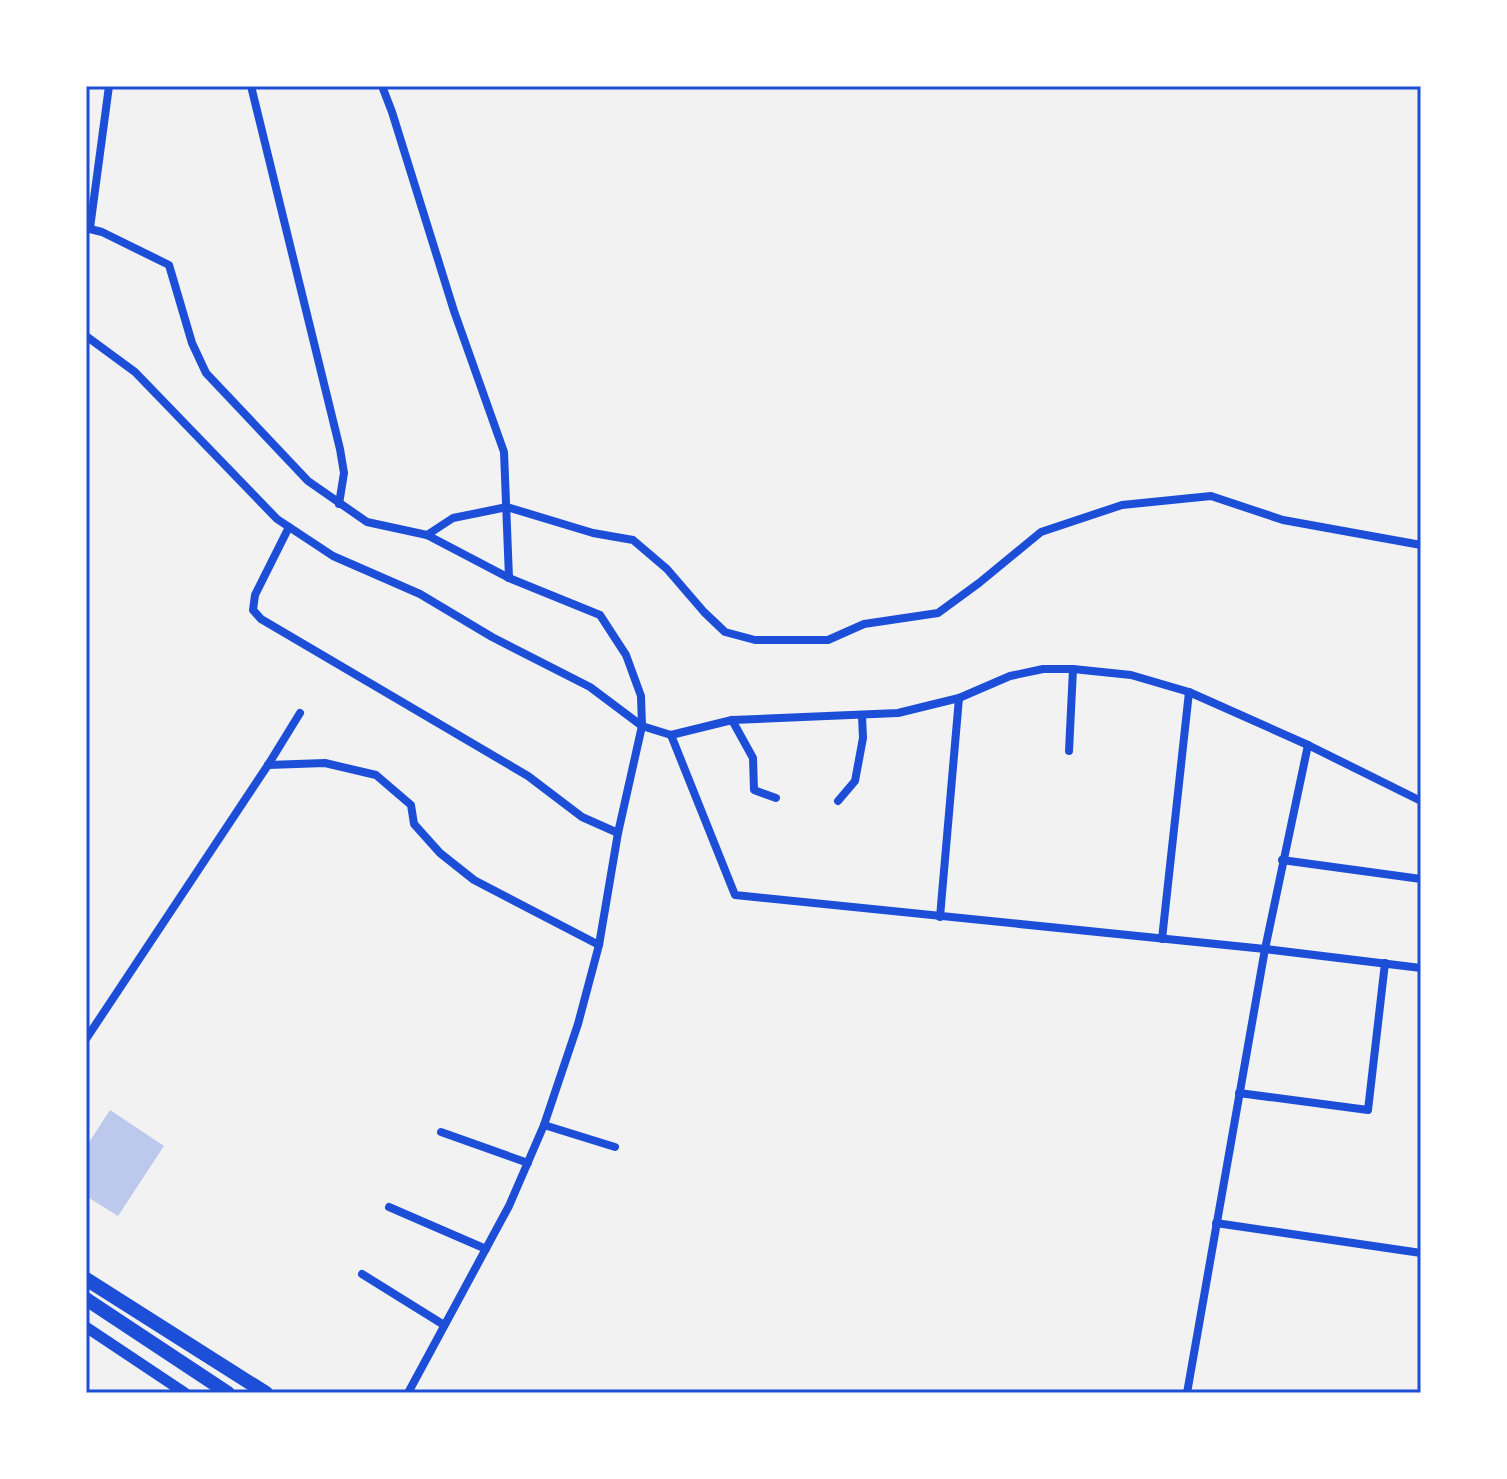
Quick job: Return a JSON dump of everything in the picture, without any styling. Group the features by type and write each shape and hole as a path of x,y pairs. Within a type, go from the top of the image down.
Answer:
{"main road":[{"path":"86,1279 266,1393"},
{"path":"86,1299 228,1393"}],"street":[{"path":"109,86 88,228 169,265 192,343 206,373 308,481 367,522 427,535 509,578 600,615 626,655 641,696 642,726 618,833 599,945 578,1024 544,1125 509,1206 408,1393"},
{"path":"251,86 340,449 344,473 339,504"},
{"path":"382,86 454,311 504,452 509,578"},
{"path":"86,336 135,372 277,519 333,556 420,594 492,637 590,687 642,726 671,735 732,720 898,713 959,698 1010,676 1043,669 1073,669 1131,675 1189,692 1308,745 1421,801"},
{"path":"427,535 453,518 507,507 593,533 633,540 667,569 725,632 755,640 828,640 864,624 938,613 1041,532 1122,505 1211,496 1283,520 1421,545"},
{"path":"289,527 255,595 253,610 261,619 528,776 582,817 618,833"},
{"path":"1069,751 1073,669"},
{"path":"1162,939 1189,692"},
{"path":"940,917 959,698"},
{"path":"86,1039 300,713"},
{"path":"838,801 855,781 863,738 862,716"},
{"path":"732,720 753,758 754,790 776,798"},
{"path":"671,735 735,895 1421,968"},
{"path":"1187,1393 1265,949 1308,745"},
{"path":"268,765 325,763 376,775 411,805 414,824 440,853 474,880 599,945"},
{"path":"1282,860 1421,879"},
{"path":"1239,1093 1368,1110 1385,963"},
{"path":"544,1125 615,1147"},
{"path":"441,1132 528,1163"},
{"path":"389,1207 486,1249"},
{"path":"1216,1223 1421,1253"},
{"path":"362,1274 444,1325"},
{"path":"86,1327 185,1393"}],"building":[{"path":"110,1110 164,1146 118,1216 86,1196 86,1147"}]}
